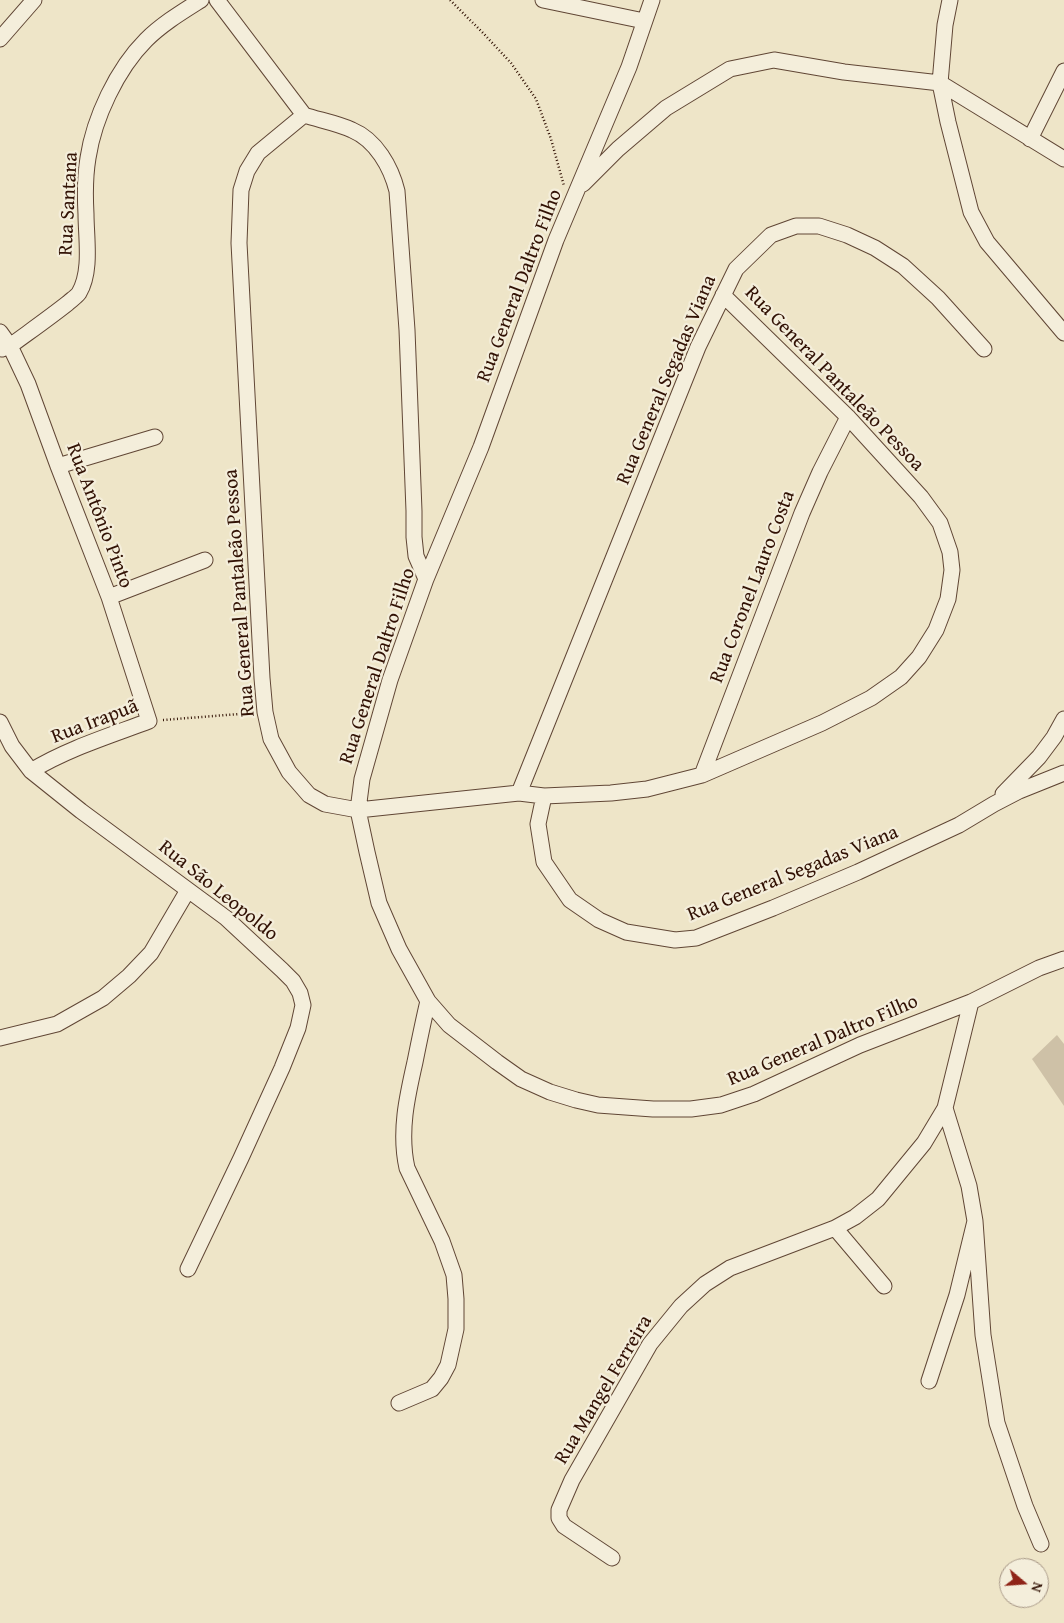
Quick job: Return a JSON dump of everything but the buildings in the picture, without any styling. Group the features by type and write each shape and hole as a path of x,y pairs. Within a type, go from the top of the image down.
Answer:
{"street":[{"path":"0,39 34,0"},
{"name":"Rua Santana","path":"5,348 61,309 78,294 85,278 87,257 85,194 88,157 96,123 112,89 130,58 147,39 176,16 201,0"},
{"path":"217,0 304,115 353,130 365,138 380,153 393,176 397,191 408,330 414,537 416,556 426,579"},
{"path":"543,0 644,22"},
{"name":"Rua General Daltro Filho","path":"652,0 629,67 570,206 481,447 426,579 385,698 362,779 358,810 380,903 399,949 428,1002 449,1025 520,1079 550,1092 598,1105 653,1109 721,1105 754,1094 860,1045 971,1002 1039,968 1064,959"},
{"path":"950,0 945,25 940,83 948,122 972,212 987,242 1064,333"},
{"path":"578,190 618,149 666,108 730,69 774,60 844,72 940,83 1064,159"},
{"path":"1030,139 1064,71"},
{"name":"Rua General Pantaleão Pessoa","path":"304,115 258,153 248,171 241,190 239,243 262,678 266,712 271,739 289,772 309,795 325,804 358,810 520,793 544,796 611,793 647,789 702,775 822,723 871,698 901,677 919,657 936,630 948,599 952,570 950,552 940,523 921,497 848,417 723,295"},
{"name":"Rua General Segadas Viana","path":"520,793 698,347 736,269 770,235 796,226 819,226 875,248 903,266 938,298 984,349"},
{"name":"Rua Antônio Pinto","path":"0,332 5,348 28,384 109,597 149,720"},
{"name":"Rua Coronel Lauro Costa","path":"702,775 802,513 848,417"},
{"path":"58,466 155,438"},
{"path":"109,597 205,560"},
{"name":"Rua General Segadas Viana","path":"994,804 1039,757 1054,737 1064,718"},
{"name":"Rua Irapuã","path":"31,772 44,763 149,720"},
{"name":"Rua São Leopoldo","path":"0,722 12,746 31,772 226,918 293,981 300,994 303,1005 298,1028 282,1068 188,1269"},
{"name":"Rua General Segadas Viana","path":"544,796 538,824 544,862 570,900 599,920 626,932 675,940 696,938 858,872 958,825 1019,791 1064,772"},
{"path":"0,1038 57,1024 102,998 129,976 151,953 188,890"},
{"path":"399,1403 432,1389 441,1378 448,1365 456,1329 454,1275 442,1241 407,1168 404,1156 403,1140 407,1099 428,1002"},
{"name":"Rua Mangel Ferreira","path":"612,1558 564,1526 559,1518 559,1510 572,1480 650,1344 681,1306 705,1284 730,1268 835,1228 878,1199 924,1143 945,1108 971,1002"},
{"path":"945,1108 969,1186 975,1221 983,1335 997,1423 1025,1506 1041,1544"},
{"path":"929,1382 957,1295 975,1221"},
{"path":"835,1228 884,1286"}],"path":[{"path":"450,0 511,63 536,99 551,139 570,206"},
{"name":"Rua Irapuã","path":"149,720 266,712"}],"shaded area":[{"path":"1057,1035 1064,1044 1064,1106 1032,1059"}]}
